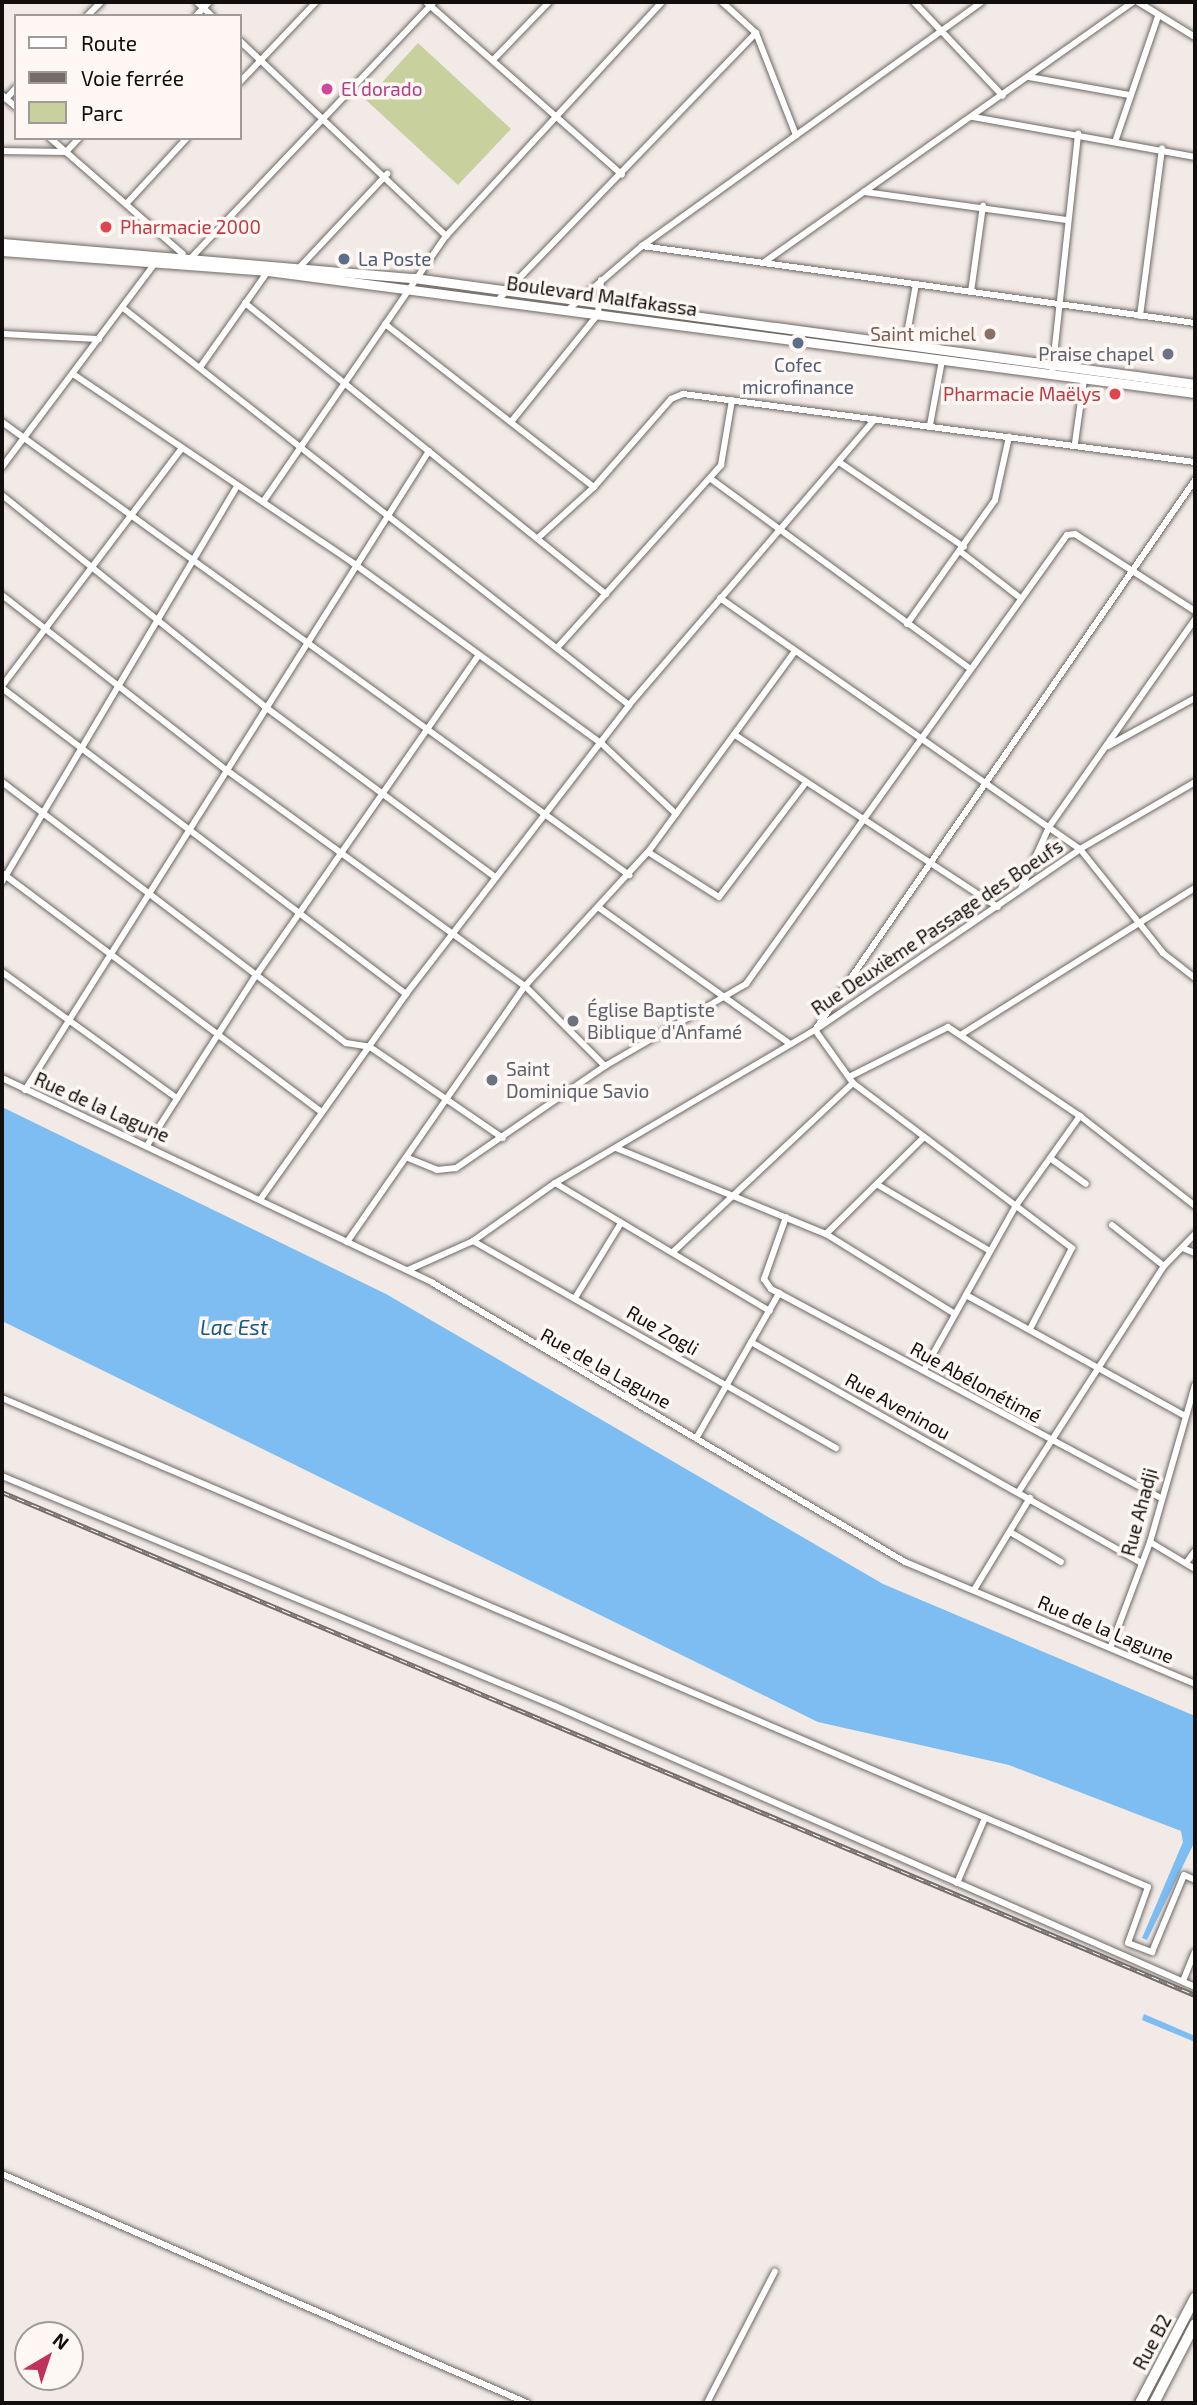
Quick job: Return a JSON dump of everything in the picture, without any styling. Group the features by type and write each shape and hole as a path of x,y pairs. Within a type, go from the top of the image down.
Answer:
{"main road":[{"name":"Boulevard Malfakassa","path":"2,243 87,252"},
{"name":"Boulevard Malfakassa","path":"2,251 160,256 268,271 414,278 905,345 1052,369 1084,379 1195,393"},
{"name":"Boulevard Malfakassa","path":"184,259 195,256 406,290 570,308 942,360 1195,384"},
{"name":"Rue B2","path":"1140,2403 1195,2298"},
{"name":"Rue B2","path":"1154,2403 1195,2324"}],"street":[{"path":"197,2 210,14"},
{"path":"198,14 209,2"},
{"path":"242,80 316,2"},
{"path":"494,60 549,2"},
{"path":"263,502 345,385 414,278 446,236 662,2"},
{"path":"722,2 756,33 796,135"},
{"path":"914,2 1003,96"},
{"path":"570,308 642,246 945,32 981,2"},
{"path":"763,263 1135,2 1195,37"},
{"path":"195,256 430,3 622,175"},
{"path":"1116,139 1158,16"},
{"path":"499,299 622,175 756,33"},
{"path":"242,43 387,174 446,236"},
{"path":"1029,77 1129,95"},
{"path":"973,117 1116,139 1195,157"},
{"path":"1052,369 1078,133"},
{"path":"52,140 127,203 184,259"},
{"path":"2,151 66,152 77,140"},
{"path":"127,203 185,140"},
{"path":"1140,316 1162,148"},
{"path":"296,271 387,174"},
{"path":"864,192 1067,219"},
{"path":"971,292 983,206"},
{"path":"642,246 1195,323"},
{"path":"2,467 160,256"},
{"path":"201,366 268,271"},
{"path":"511,422 598,314 603,303 601,280"},
{"path":"905,345 916,285"},
{"path":"245,303 539,537 606,594"},
{"path":"123,308 303,443 628,705"},
{"path":"385,324 594,487"},
{"path":"2,334 99,339"},
{"path":"930,425 942,360"},
{"path":"73,374 236,488 263,502 353,564 477,658 601,743 676,814"},
{"path":"1075,443 1084,379"},
{"path":"539,537 594,487 671,399 732,400 1009,437 1075,443 1195,463"},
{"path":"557,648 711,479 729,445 732,400"},
{"path":"262,1197 406,994 453,938 495,877 548,813 628,705 875,419"},
{"path":"2,422 137,514 194,559 548,813 629,875"},
{"path":"907,624 962,549 997,495 1009,437"},
{"path":"181,449 137,514 92,566 2,687 406,994"},
{"path":"25,1090 386,510 429,451"},
{"path":"839,462 962,549 1018,596"},
{"path":"711,479 777,533 968,667"},
{"path":"1030,1329 1072,1248 922,1139 851,1080 815,1030 1130,567 1195,480"},
{"path":"236,488 156,621 84,751 3,877 218,1039 321,1112"},
{"path":"2,495 264,706 381,796 495,877"},
{"path":"408,1158 450,1171 503,1138 605,1066 751,979 1018,596 1071,533 1130,567 1195,611"},
{"path":"2,595 225,769 342,852 453,938 525,986 605,1066"},
{"path":"720,598 1080,849 1138,924 1195,978"},
{"path":"1021,891 1049,827 1195,619"},
{"path":"347,1242 448,1101 525,986 648,852 795,651"},
{"path":"148,1144 218,1039 254,976 477,658"},
{"path":"1106,747 1195,698"},
{"path":"734,735 804,785 930,861 998,907"},
{"path":"2,782 42,815 150,892 254,976 346,1043 370,1047 503,1138"},
{"name":"Rue Deuxième Passage des Boeufs","path":"408,1270 472,1241 555,1183 815,1030 1080,849 1195,782"},
{"path":"648,852 719,897 804,785"},
{"path":"962,1034 1195,888"},
{"path":"598,907 790,1044"},
{"path":"2,972 177,1098"},
{"path":"673,1252 851,1080 940,1026 962,1034 1080,1116 1195,1206"},
{"name":"Rue de la Lagune","path":"2,1078 262,1197 347,1242 408,1270 697,1437 829,1521 974,1590 1195,1684"},
{"path":"924,1370 1015,1208 1080,1116"},
{"path":"826,1234 922,1139"},
{"path":"616,1148 826,1234 955,1314"},
{"path":"1050,1158 1086,1184"},
{"path":"555,1183 770,1311"},
{"path":"878,1185 990,1251"},
{"path":"697,1437 779,1293 764,1279 786,1217"},
{"path":"575,1298 621,1223"},
{"path":"1112,1225 1164,1266"},
{"path":"1019,1491 1164,1266 1185,1249 1195,1234"},
{"name":"Rue Zogli","path":"472,1241 836,1448"},
{"path":"1185,1249 1195,1253"},
{"name":"Rue Abélonétimé","path":"779,1293 924,1370 1052,1443 1159,1497"},
{"path":"966,1294 1183,1415"},
{"name":"Rue Aveninou","path":"751,1342 1019,1491 1142,1563"},
{"name":"Rue Ahadji","path":"1111,1646 1150,1542 1159,1497 1183,1415 1195,1385"},
{"path":"2,1398 1148,1887 1128,1943 1152,1951 1184,1875 1195,1880"},
{"path":"2,1476 1195,1987"},
{"path":"974,1590 1030,1498"},
{"path":"1010,1532 1061,1562"},
{"path":"1150,1542 1195,1569"},
{"path":"1186,1563 1195,1550"},
{"path":"957,1883 985,1818"},
{"path":"1183,1981 1195,1952"},
{"path":"2,2174 527,2403"},
{"path":"708,2403 775,2271"}],"green space":[{"path":"418,43 511,129 458,185 366,100"}],"water":[{"name":"Lac Est","path":"2,1107 386,1294 883,1584 1195,1716 1195,1841 1147,1940 1142,1938 1183,1842 1181,1831 1009,1765 818,1722 2,1321"},
{"path":"1144,2014 1195,2036 1195,2042 1142,2020"}],"railway":[{"path":"2,1492 1195,1995"}],"place":[{"name":"El dorado","path":"327,89"},
{"name":"Pharmacie 2000","path":"106,227"},
{"name":"La Poste","path":"344,259"},
{"name":"Saint michel","path":"990,334"},
{"name":"Cofec microfinance","path":"798,343"},
{"name":"Praise chapel","path":"1168,354"},
{"name":"Pharmacie Maëlys","path":"1115,394"},
{"name":"Église Baptiste Biblique d'Anfamé","path":"573,1021"},
{"name":"Saint Dominique Savio","path":"492,1080"}]}
